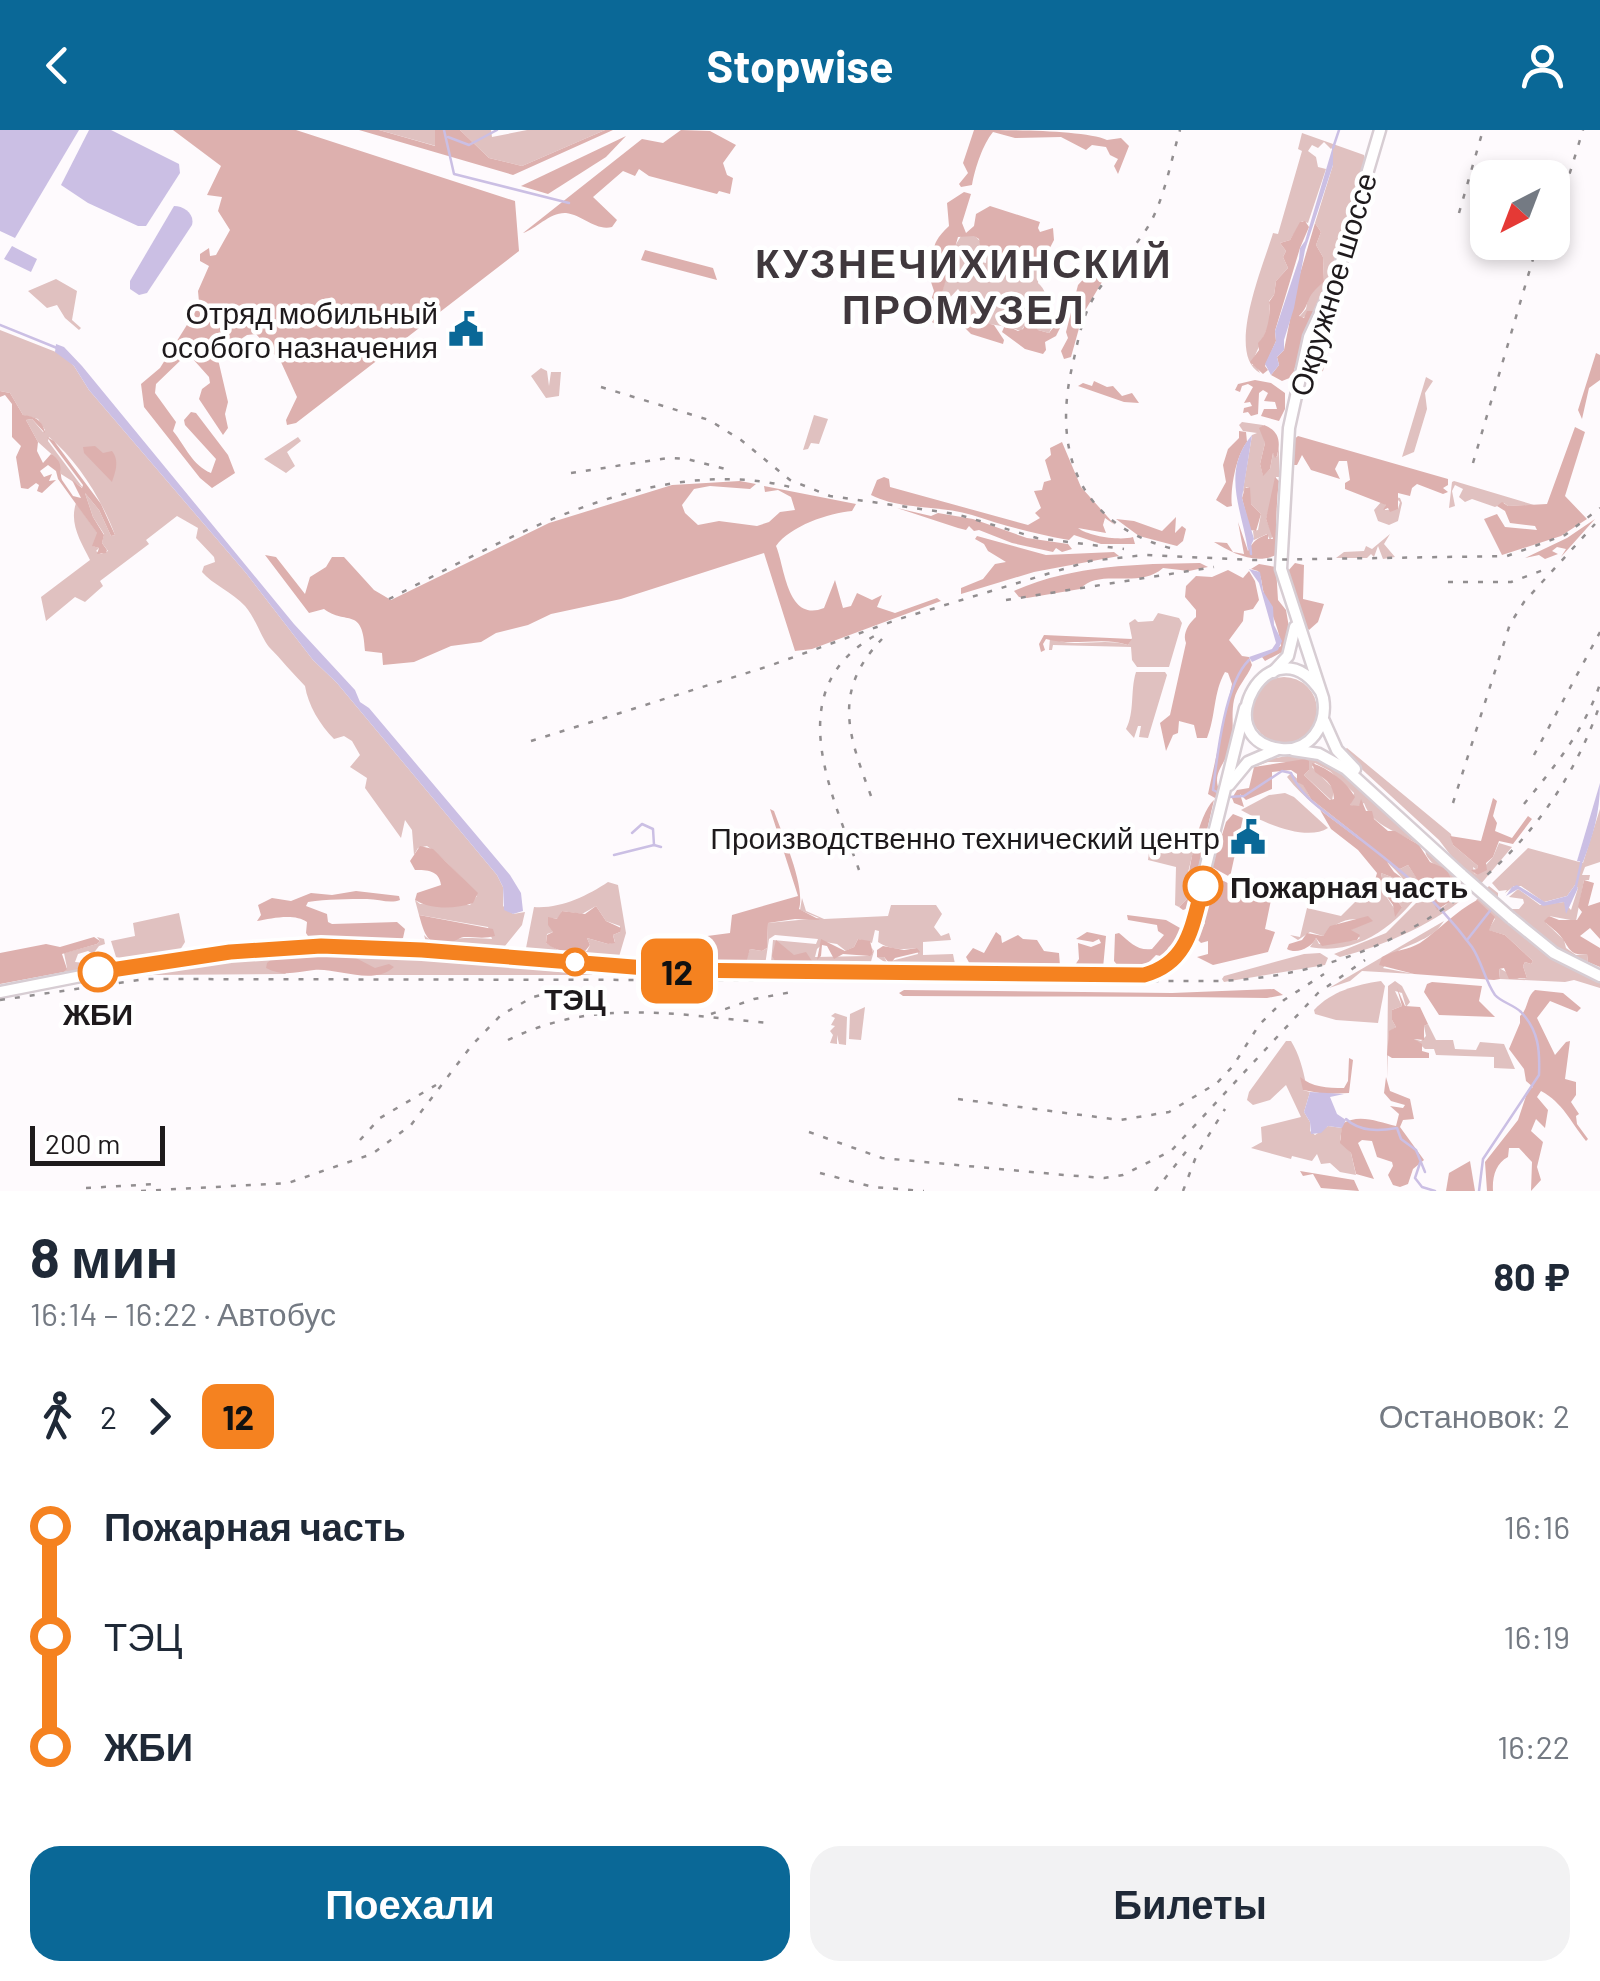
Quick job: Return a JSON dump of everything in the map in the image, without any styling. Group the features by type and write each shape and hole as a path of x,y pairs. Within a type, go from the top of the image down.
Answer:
{"main road":[{"name":"Окружное шоссе","path":"1321,692 1281,569 1289,428 1309,338 1338,272 1380,130"},
{"path":"0,992 157,961 255,949 321,946 671,970 1144,975 1166,967 1186,946 1246,708 1254,686 1273,672 1293,647 1294,616"},
{"path":"1273,672 1300,673 1321,692 1324,719 1343,758 1438,845 1462,875"},
{"path":"1246,708 1247,722 1267,745 1319,754 1346,769 1511,918 1554,953 1600,976"},
{"path":"1224,794 1248,762 1309,741 1324,719"}],"shaded area":[{"path":"0,130 79,130 15,238 0,231"},
{"path":"89,130 111,130 179,164 180,173 146,226 88,203 61,185"},
{"path":"173,130 296,130 515,201 519,251 296,423 287,425 286,420 297,397 281,362 256,334 247,335 217,355 228,402 228,428 223,435 199,399 202,389 210,383 209,377 192,358 183,358 156,384 155,393 176,422 173,431 199,465 211,473 216,459 185,425 184,420 191,412 196,413 228,455 235,473 212,488 144,407 141,384 160,368 195,312 198,291 209,266 200,261 200,254 209,248 210,256 216,255 230,230 218,211 222,197 207,195 221,166"},
{"path":"359,130 379,130 435,146 435,130 460,130 489,158 522,166 613,130 513,175"},
{"path":"379,130 435,130 436,146"},
{"path":"460,130 491,130 492,137 527,130 605,130 522,166 489,158"},
{"path":"681,130 710,131 736,145 723,163 727,175 733,178 730,194 649,176 639,169 635,176 623,171 593,197 617,220 612,227 600,227 566,213 554,215 523,233 642,139 663,143"},
{"path":"974,130 1064,132 1107,140 1121,138 1129,146 1118,174 1114,166 1118,159 1106,147 1092,145 1086,150 1061,137 1015,138 993,132 972,185 961,187 959,184 968,173 963,163"},
{"path":"1302,133 1364,155 1334,270 1314,312 1302,318 1299,317 1306,309 1309,293 1324,282 1323,257 1316,245 1321,232 1315,223 1333,165 1333,146 1331,149 1324,142 1318,148 1312,145 1308,151 1316,157 1318,167 1326,169 1308,223 1302,221 1290,240 1280,243 1286,251 1283,257 1288,268 1276,281 1269,301 1270,322 1252,365 1246,347 1250,308 1273,233 1278,234 1302,151 1298,149"},
{"path":"626,136 606,157 548,194 521,186"},
{"path":"1333,146 1333,165 1305,250 1284,350 1271,375 1265,364 1276,341 1275,331"},
{"path":"964,192 971,194 962,223 966,233 974,226 976,214 990,206 1040,222 1040,232 1053,228 1054,240 1040,267 1033,266 1026,256 1016,254 1014,264 1009,266 995,262 996,250 991,247 983,264 979,239 958,237 934,310 938,316 954,317 957,324 951,328 933,323 927,313 934,291 931,282 936,282 937,274 934,249 949,226 947,203"},
{"path":"174,206 188,211 192,225 147,293 139,295 130,289 130,281"},
{"path":"1305,221 1309,227 1275,331 1276,341 1265,366 1268,370 1263,374 1250,362 1266,329 1276,281 1288,268 1283,257 1286,251 1280,243 1290,240 1300,222"},
{"path":"1315,223 1321,232 1316,245 1323,257 1324,282 1299,316 1304,318 1307,311 1313,311 1292,377 1282,381 1271,375 1284,350 1297,284"},
{"path":"961,236 975,236 981,242 981,262 986,263 991,247 996,250 998,263 1009,266 1018,254 1040,267 1038,283 1047,299 1052,327 1049,333 1038,330 1035,323 1045,312 1032,314 1021,331 970,319 963,321 963,296 958,289 944,304 939,304 953,249"},
{"path":"12,246 37,259 31,272 4,259"},
{"path":"645,250 713,268 717,280 641,260"},
{"path":"1091,271 1102,282 1083,314 1071,357 1064,359 1061,351 1068,338 1066,332 1078,285"},
{"path":"56,279 77,291 72,320 79,330 57,305 47,308 28,291"},
{"path":"1035,303 1046,310 1035,320 1038,330 1049,333 1056,324 1060,328 1056,336 1045,342 1043,354 1025,349 1002,332 1005,325 1018,331 1023,329"},
{"path":"968,318 994,325 1003,344 971,334 961,324"},
{"path":"0,330 61,354 74,366 89,390 246,573 313,660 337,683 497,875 503,887 503,906 513,914 525,912 522,925 505,946 431,944 426,942 424,935 439,943 465,938 492,939 488,927 419,915 415,900 420,904 470,905 477,896 427,846 418,848 414,855 412,830 405,820 401,838 365,788 367,778 350,767 360,755 352,741 344,736 334,739 319,721 305,686 269,647 245,606 202,572 204,566 215,562 196,538 198,528 177,516 146,540 149,544 100,581 103,586 85,602 75,597 46,621 41,597 90,560 75,526 76,503 98,534 93,546 99,548 96,551 108,551 85,493 99,510 111,536 115,535 79,469 49,437 48,441 83,488 61,474 58,460 38,442 26,420 32,419 43,432 38,419 23,415 10,393 0,391"},
{"path":"1318,343 1330,346 1323,371 1305,381 1313,347"},
{"path":"56,344 82,366 294,624 355,690 360,702 510,875 521,893 523,911 513,914 504,910 503,887 497,875 337,683 313,660 246,573 89,390 74,366 55,352"},
{"path":"1596,353 1600,355 1600,380 1589,388 1582,419 1578,410"},
{"path":"541,368 547,371 549,386 551,372 561,372 559,396 546,398 531,376"},
{"path":"1426,377 1433,381 1425,393 1427,409 1414,452 1402,457"},
{"path":"1255,380 1271,383 1285,393 1285,409 1279,421 1261,416 1264,409 1277,409 1275,402 1264,401 1268,393 1263,390 1259,393 1258,414 1243,413 1244,408 1252,406 1250,402 1244,403 1253,387 1248,384 1240,392 1235,390 1238,384"},
{"path":"1094,381 1113,386 1122,396 1132,393 1139,403 1124,402 1078,386 1092,386"},
{"path":"0,391 10,393 23,415 34,418 42,425 45,433 32,419 26,420 38,442 37,451 43,463 51,454 55,457 62,480 73,496 81,498 72,480 82,488 83,485 47,437 101,504 115,535 111,536 99,510 85,493 104,535 106,553 97,554 99,548 92,546 97,533 56,471 48,465 40,471 44,477 52,474 49,481 56,480 42,493 37,491 36,483 28,489 21,488 16,457 21,446 12,437 12,404 5,395 0,397"},
{"path":"814,415 828,419 819,444 811,443 803,450"},
{"path":"1239,425 1263,425 1263,475 1270,469 1273,453 1277,457 1279,447 1279,477 1266,519 1273,536 1270,540 1267,534 1254,540 1253,531 1258,530 1261,514 1250,503 1250,487 1244,493 1243,490 1252,435 1257,433 1243,431"},
{"path":"1264,425 1276,433 1279,446 1263,476 1260,464 1265,443 1259,428"},
{"path":"1575,427 1585,432 1565,496 1587,519 1561,536 1502,555 1484,519 1497,514 1505,527 1537,530 1535,526 1510,523 1505,511 1497,506 1502,502 1508,506 1547,504"},
{"path":"1239,431 1246,432 1247,442 1235,473 1232,506 1227,507 1216,500 1226,482 1223,465 1228,449 1239,438"},
{"path":"1252,435 1242,498 1254,539 1248,551 1235,478 1242,449"},
{"path":"1298,436 1448,479 1443,488 1448,492 1443,494 1417,484 1410,496 1398,493 1398,509 1383,510 1386,505 1345,489 1350,480 1347,461 1339,461 1335,469 1340,479 1311,470 1302,455 1297,465 1292,465 1292,441"},
{"path":"298,437 301,441 287,452 295,466 286,473 264,459"},
{"path":"1062,442 1081,487 1115,525 1105,518 1106,533 1078,528 1104,537 1133,537 1135,544 1101,544 1074,535 1069,540 1056,538 960,512 895,503 871,495 877,480 884,477 889,479 890,487 1028,525 1040,518 1035,513 1041,508 1034,491 1042,490 1044,482 1051,480 1045,460 1051,455 1050,448"},
{"path":"95,446 103,453 112,451 116,459 112,482 84,453 83,447"},
{"path":"1275,477 1279,481 1276,555 1252,558 1236,554 1214,542 1227,543 1233,552 1244,554 1238,522 1248,551 1261,537 1268,534 1268,539 1273,539 1266,519"},
{"path":"740,481 756,484 750,489 694,489 682,505 685,513 698,525 719,521 757,526 780,512 795,510 791,497 778,490 765,492 764,486 856,504 852,511 832,514 800,527 776,546 790,591 802,608 824,608 835,580 843,608 851,606 857,593 872,600 882,595 877,607 895,613 937,598 941,601 812,649 795,651 764,553 621,599 551,614 481,642 451,646 414,662 383,665 382,653 365,651 357,622 324,609 309,613 265,555 276,557 305,594 310,577 326,567 332,557 344,557 374,590 391,600 549,523 672,485"},
{"path":"1452,482 1534,505 1504,503 1495,507 1472,499 1465,502 1459,497 1463,489 1455,485 1455,506 1449,508"},
{"path":"1250,487 1251,504 1261,514 1256,531 1250,530 1242,498 1245,488"},
{"path":"1395,497 1402,503 1398,521 1389,525 1378,521 1374,510 1382,501 1385,510 1398,509 1400,502"},
{"path":"897,508 931,516 938,513 973,519 1027,538 1068,544 1072,549 1062,552 1056,548 1053,552 1012,543 969,526 966,530"},
{"path":"1176,517 1175,533 1182,526 1186,529 1177,546 1139,536 1116,519 1162,531"},
{"path":"1595,519 1561,557 1566,549 1557,547 1552,551 1558,554 1545,559 1539,555 1525,558 1567,538"},
{"path":"1390,534 1384,544 1395,557 1383,559 1378,546 1374,557 1371,554 1367,558 1336,558 1344,552 1364,551 1366,546 1372,549"},
{"path":"977,536 1046,555 1114,552 1119,556 1034,572 961,594 961,588 983,579 995,564 1006,562 988,551 975,539"},
{"path":"1200,563 1208,567 1189,571 1163,568 1142,577 1098,580 1080,589 1027,598 1014,591 1082,571"},
{"path":"1295,563 1304,565 1303,599 1324,604 1318,622 1309,630 1292,595 1288,571"},
{"path":"1259,564 1276,567 1278,600 1286,610 1290,633 1286,650 1265,661 1262,657 1281,646 1260,574 1251,569"},
{"path":"1249,569 1260,572 1282,641 1278,650 1252,662 1249,657 1272,649 1276,643 1259,583"},
{"path":"1228,570 1243,578 1249,571 1259,600 1253,609 1244,611 1243,621 1229,640 1242,656 1249,657 1252,665 1234,700 1232,741 1218,773 1220,792 1215,798 1208,794 1232,684 1228,673 1225,672 1218,688 1207,738 1197,738 1194,725 1179,721 1178,733 1173,735 1166,751 1160,723 1170,715 1186,632 1196,617 1196,610 1185,597 1186,586 1196,576 1212,577"},
{"path":"1158,613 1179,618 1182,623 1169,667 1137,667 1131,647 1053,645 1049,650 1050,638 1069,643 1128,645 1132,638 1129,623 1135,619 1153,621"},
{"path":"1044,635 1132,639 1128,645 1046,639 1045,650 1041,652 1039,644"},
{"path":"1136,672 1167,675 1148,738 1139,737 1141,726 1134,738 1126,729"},
{"path":"1284,677 1308,686 1317,710 1308,734 1284,743 1260,734 1251,710 1260,686"},
{"path":"1347,748 1451,834 1453,845 1478,866 1477,870 1473,867 1477,875 1499,843 1512,847 1480,885 1462,870 1439,840 1355,763 1344,750"},
{"path":"1287,756 1310,758 1335,768 1472,891 1410,932 1340,957 1334,954 1386,933 1416,903 1422,902 1420,897 1429,883 1436,889 1427,891 1437,909 1446,904 1455,889 1449,876 1423,848 1373,818 1364,803 1350,805 1354,793 1330,771 1315,763 1312,767 1334,789 1332,801 1304,775 1309,762 1268,762 1254,767 1265,760"},
{"path":"1309,761 1309,770 1304,775 1330,800 1334,799 1331,786 1315,772 1312,763 1347,786 1355,797 1350,805 1359,806 1361,799 1366,811 1372,811 1374,819 1388,831 1419,845 1430,862 1446,869 1460,895 1437,910 1427,891 1436,892 1435,887 1426,880 1422,887 1408,865 1400,869 1387,862 1418,890 1401,890 1394,878 1381,873 1383,883 1402,907 1395,917 1393,905 1375,880 1377,873 1358,850 1331,829 1320,810 1360,840 1358,836 1311,799 1291,770 1272,772 1272,789 1246,800 1240,794 1244,807 1234,803 1232,798 1237,790 1249,788 1254,767"},
{"path":"1291,773 1311,799 1400,869 1408,865 1422,886 1426,879 1427,882 1392,922 1346,947 1310,947 1316,938 1319,944 1357,940 1360,938 1352,931 1342,939 1337,936 1367,922 1348,920 1323,936 1310,932 1298,940 1290,935 1300,937 1307,908 1341,916 1376,881 1394,908 1402,907 1383,883 1381,873 1413,893 1388,863 1301,793 1287,777"},
{"path":"1600,783 1593,833 1583,862 1577,861"},
{"path":"1285,793 1328,828 1296,832 1241,810 1269,795"},
{"path":"1493,798 1497,801 1495,831 1512,838 1528,816 1532,819 1513,844 1499,841 1486,863 1487,870 1477,875 1471,870 1478,866 1453,845 1450,836 1481,841"},
{"path":"1214,800 1189,908 1183,910 1179,907 1187,899 1198,832"},
{"path":"770,809 796,874 799,887 799,909 820,920 768,923 767,948 750,949 742,966 653,961 647,943 651,937 662,942 730,933 732,915 798,896"},
{"path":"1600,809 1600,862 1585,867 1582,875 1590,875 1589,880 1584,880 1576,921 1549,916 1546,923 1564,940 1566,948 1576,955 1587,954 1588,962 1546,942 1520,922 1485,890 1489,886 1498,893 1507,909 1519,909 1524,903 1523,899 1509,897 1518,889 1540,905 1564,902 1571,910 1578,888 1575,885 1567,896 1544,902 1521,886 1505,893 1507,890 1499,891 1492,883 1528,848 1583,863"},
{"path":"1233,814 1243,818 1230,877 1212,867 1226,822"},
{"path":"1151,838 1194,848 1186,881 1187,899 1179,907 1175,905 1176,867 1148,860"},
{"path":"420,846 433,849 478,893 473,903 444,908 415,900 417,893 441,885 435,874 415,870 410,861"},
{"path":"1214,879 1271,900 1265,929 1275,932 1268,952 1213,965 1197,957 1208,954 1208,941 1201,943 1197,939 1205,923 1201,916"},
{"path":"1584,880 1594,883 1588,906 1600,902 1600,939 1590,928 1580,936 1600,948 1600,967 1588,962 1587,954 1571,951 1544,921 1549,916 1577,920 1582,912 1578,907"},
{"path":"608,882 618,885 626,933 618,960 530,952 526,948 534,907 563,904","holes":["596,906 606,921 620,926 620,932 613,935 615,942 587,938 587,951 578,954 574,950 560,951 546,943 547,934 553,932 548,918 559,919 562,911 582,914"]},
{"path":"1517,885 1545,902 1567,896 1575,885 1578,888 1566,914 1564,902 1543,906 1518,889 1506,896"},
{"path":"356,891 399,896 400,900 330,900 308,902 306,906 327,914 332,924 397,922 405,929 403,938 395,942 310,939 307,922 302,919 257,921 261,915 258,905 272,898 291,901 311,893"},
{"path":"1480,897 1536,945 1600,982 1600,988 1574,980 1500,979 1499,968 1519,979 1527,978 1523,966 1533,961 1505,935 1488,930 1495,919 1476,900"},
{"path":"802,898 806,911 824,919 888,916 891,905 936,905 942,914 934,927 941,936 949,933 951,940 923,942 923,955 953,954 955,964 889,965 877,957 884,957 887,962 918,954 917,948 882,945 878,942 879,931 875,930 872,943 858,939 846,951 825,942 815,957 868,956 873,953 872,948 874,951 870,965 773,965 773,940 816,944 818,939 775,935 769,939 765,965 744,965 750,949 767,948 768,923 819,918 800,910"},
{"path":"1477,900 1495,917 1489,930 1505,935 1533,961 1523,966 1527,978 1509,979 1504,968 1499,969 1500,979 1494,980 1414,974 1379,965 1382,957 1420,943"},
{"path":"596,906 606,921 621,928 613,935 615,943 587,938 590,945 582,955 546,943 547,935 553,932 548,917 557,919 562,911 585,914"},
{"path":"179,913 185,942 180,950 131,961 116,957 111,941 135,936 133,923"},
{"path":"419,915 493,929 495,936 436,943 428,937"},
{"path":"1127,915 1166,920 1180,928 1182,935 1168,948 1165,957 1156,955 1146,965 1118,966 1114,961 1115,934 1142,949 1152,949 1164,935 1157,925 1128,920"},
{"path":"1368,916 1373,921 1351,930 1360,935 1357,940 1322,946 1316,938 1304,949 1287,949 1307,933 1323,936 1330,926"},
{"path":"1444,921 1430,935 1398,951 1383,968 1414,974 1362,971 1350,981 1329,988"},
{"path":"996,932 1002,943 1018,935 1037,940 1044,951 1059,953 1060,966 972,968 966,957 973,948 984,953"},
{"path":"1087,932 1106,936 1103,968 1075,965 1079,959 1078,943 1091,947 1101,943 1099,939 1076,939"},
{"path":"94,937 100,941 97,944 62,954 67,969 64,972 0,984 0,953 46,944 60,947"},
{"path":"97,937 104,939 105,944 93,954 78,954 75,962 95,964 105,960 106,965 64,972 64,953 97,944"},
{"path":"821,939 845,951 854,947 858,939 870,941 873,953 843,954 834,959 827,946 822,945 817,960"},
{"path":"776,940 794,955 806,952 812,961 777,964 772,956"},
{"path":"883,946 917,948 920,952 895,958 890,964 884,957 877,957 877,950"},
{"path":"285,953 409,956 580,974 586,970 593,975 373,975 303,960 285,974 102,977"},
{"path":"1320,953 1328,958 1325,965 1224,982 1222,979 1304,954"},
{"path":"274,957 354,957 375,968 389,964 394,967 386,973 366,976 324,970 284,973 266,968"},
{"path":"1381,981 1385,986 1378,1023 1315,1014 1321,1003 1336,994"},
{"path":"1395,981 1410,1002 1406,1007 1402,993 1395,991 1402,1006 1392,1010 1396,1027 1389,1032 1387,1078 1388,986"},
{"path":"1432,982 1482,986 1479,1001 1495,1017 1439,1015 1424,992"},
{"path":"1397,988 1405,1006 1420,1007 1428,1024 1424,1026 1424,1040 1414,1039 1422,1044 1422,1051 1429,1053 1429,1058 1387,1055 1389,1031 1396,1027 1392,1010 1402,1006"},
{"path":"1274,989 1283,995 1267,998 899,993 904,990 1172,993"},
{"path":"1535,990 1563,993 1581,1008 1577,1012 1550,1001 1537,1018 1555,1055 1570,1041 1565,1079 1576,1082 1576,1095 1571,1102 1579,1114 1577,1124 1588,1139 1555,1101 1541,1091 1537,1097 1548,1110 1545,1128 1536,1119 1531,1131 1543,1142 1537,1167 1541,1180 1531,1191 1532,1162 1519,1148 1509,1148 1508,1157 1496,1171 1493,1191 1487,1191 1485,1162 1518,1120 1528,1090 1533,1087 1509,1049 1520,1016"},
{"path":"865,1007 861,1040 849,1039 850,1014"},
{"path":"835,1013 847,1017 846,1045 839,1044 837,1035 837,1044 830,1043 830,1031 835,1026 831,1025 835,1018 831,1016"},
{"path":"1428,1024 1436,1040 1453,1040 1455,1049 1476,1050 1480,1042 1504,1044 1515,1069 1494,1068 1494,1057 1436,1055 1434,1049 1425,1049 1414,1039 1421,1041 1426,1036 1424,1026"},
{"path":"1286,1041 1291,1041 1300,1062 1306,1084 1304,1080 1303,1090 1310,1092 1304,1112 1310,1131 1315,1135 1328,1126 1342,1128 1340,1140 1351,1153 1356,1175 1340,1172 1330,1163 1321,1164 1317,1154 1312,1161 1251,1148 1262,1142 1261,1127 1301,1117 1286,1085 1270,1100 1253,1105 1247,1100"},
{"path":"1349,1058 1353,1060 1349,1093 1303,1090 1300,1077 1320,1086 1344,1088"},
{"path":"1386,1077 1390,1091 1410,1099 1414,1119 1403,1120 1400,1127 1424,1160 1413,1169 1408,1184 1400,1187 1393,1185 1388,1175 1392,1162 1377,1157 1372,1141 1358,1143 1374,1179 1356,1174 1351,1153 1340,1143 1342,1124 1348,1121 1369,1119 1396,1126 1399,1114 1390,1106 1405,1105 1391,1101 1384,1093"},
{"path":"1310,1092 1344,1094 1330,1097 1337,1114 1346,1120 1342,1128 1328,1126 1321,1133 1311,1134 1304,1112"},
{"path":"1470,1161 1475,1191 1446,1191 1449,1173"},
{"path":"1300,1171 1354,1180 1359,1191 1321,1188 1313,1174 1303,1176"}],"waterway":[{"path":"444,130 454,174 569,203"},
{"path":"448,137 469,145 497,130"},
{"path":"1333,148 1339,130"},
{"path":"0,325 57,348"},
{"path":"1250,544 1251,554"},
{"path":"1221,794 1213,790 1224,721 1234,685 1249,660"},
{"path":"1229,797 1244,796 1282,771 1291,773 1311,800 1442,910 1472,947 1495,995 1518,1010 1532,1026 1539,1075 1483,1159 1479,1191"},
{"path":"632,833 642,824 653,829 654,845"},
{"path":"614,855 654,845 661,847"},
{"path":"1576,886 1582,859"},
{"path":"1467,940 1493,907"},
{"path":"1346,1119 1370,1129 1397,1128 1401,1139 1416,1150 1425,1172"},
{"path":"1420,1163 1415,1178 1422,1187 1435,1191"}],"railway":[{"path":"1170,548 1113,521 1093,501 1070,453 1066,425 1067,395 1086,313 1101,286 1150,223 1180,130"},
{"path":"1459,213 1483,130"},
{"path":"1570,172 1583,130"},
{"path":"1473,463 1533,260"},
{"path":"601,387 709,420 790,480 830,496 956,514 1037,538 1124,549"},
{"path":"571,473 668,458 729,470"},
{"path":"389,599 533,527 637,491 689,481 742,480 794,488"},
{"path":"531,741 769,666 899,619 1090,561 1145,555 1254,560 1507,556 1565,535 1600,508"},
{"path":"1453,803 1510,624 1524,602 1595,524"},
{"path":"1006,600 1214,567"},
{"path":"1448,582 1511,582 1549,568"},
{"path":"1534,755 1600,632"},
{"path":"859,870 827,776 821,713 829,684 846,657 876,635"},
{"path":"871,796 851,734 850,696 866,659 882,639"},
{"path":"1524,804 1577,733 1600,684"},
{"path":"0,1000 146,979 1219,981 1282,974 1343,958 1400,934 1453,902 1500,863 1541,816 1575,763 1600,704"},
{"path":"809,1132 882,1158 1104,1178 1123,1175 1171,1151 1318,993 1365,960"},
{"path":"958,1099 1120,1120 1169,1112 1217,1083 1259,1025 1284,1000 1324,974"},
{"path":"141,1191 288,1183 372,1154 411,1125 472,1045 501,1015 533,997 568,988"},
{"path":"711,1014 754,999 797,991"},
{"path":"508,1040 573,1018 605,1014 637,1012 770,1023"},
{"path":"360,1140 380,1118 436,1085"},
{"path":"1183,1191 1197,1154 1225,1109"},
{"path":"1155,1191 1192,1144"},
{"path":"820,1173 873,1187 924,1191"},
{"path":"86,1188 156,1184"}],"bus line":[{"name":"12","path":"98,972 255,949 321,946 671,970 1144,975 1174,962 1186,946 1203,886"}],"place":[{"name":"Отряд мобильный особого назначения","path":"466,329"},
{"name":"Производственно технический центр","path":"1248,837"},
{"name":"Пожарная часть","path":"1203,886"},
{"name":"ТЭЦ","path":"575,962"},
{"name":"ЖБИ","path":"98,972"}],"district":[{"name":"КУЗНЕЧИХИНСКИЙ ПРОМУЗЕЛ","path":"964,285"}]}
